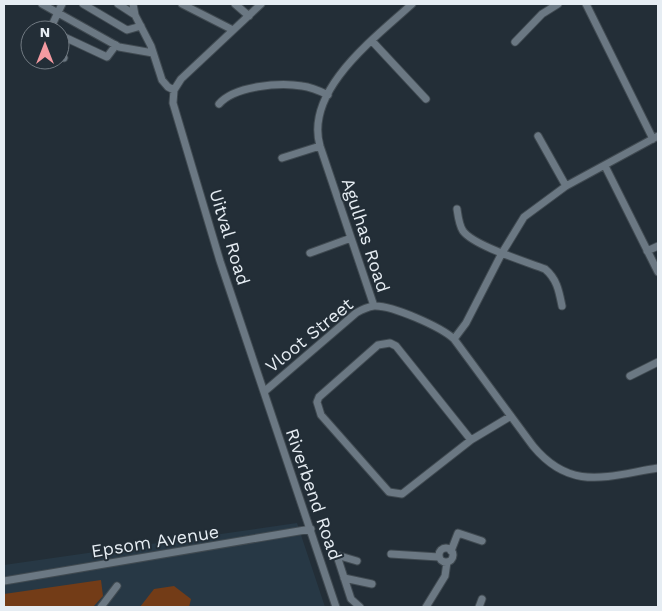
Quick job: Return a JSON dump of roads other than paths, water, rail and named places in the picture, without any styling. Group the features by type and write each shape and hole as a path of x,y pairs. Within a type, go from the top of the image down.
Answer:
{"street":[{"path":"42,4 116,45 154,53"},
{"path":"55,20 62,4"},
{"path":"83,4 127,30 141,26"},
{"path":"118,4 135,15"},
{"path":"133,4 135,15 154,53 164,84 174,90 181,79 261,4"},
{"path":"182,4 233,30"},
{"path":"235,4 249,16"},
{"name":"Agulhas Road","path":"412,4 339,73 317,123 320,146 374,306 396,312 440,330 454,339 533,446 548,462 574,476 589,478 658,468"},
{"path":"515,42 542,14 558,4"},
{"path":"454,339 476,304 502,253 524,217 566,186 656,137 586,4"},
{"path":"70,40 107,57 111,55 116,45"},
{"path":"372,41 426,99"},
{"path":"219,104 226,96 235,93 280,84 304,86 328,95"},
{"name":"Uitval Road","path":"174,90 175,114 220,261 265,391"},
{"path":"538,136 566,186"},
{"path":"282,158 320,146"},
{"path":"605,166 658,272"},
{"path":"457,209 460,226 468,236 502,253 545,269 550,273 555,278 562,306"},
{"path":"310,253 351,238"},
{"path":"647,251 658,246"},
{"name":"Vloot Street","path":"265,391 356,313 374,306"},
{"path":"471,440 396,346 390,343 378,345 319,397 317,402 320,416 393,494 402,494 471,440 511,416"},
{"path":"630,376 658,362"},
{"name":"Riverbend Road","path":"265,391 289,470 336,607"},
{"name":"Epsom Avenue","path":"4,581 311,530"},
{"path":"430,606 445,576 447,562 452,556 451,551 458,534 482,541"},
{"path":"439,557 442,550 446,548 451,551"},
{"path":"391,554 439,557 442,561 447,562"},
{"path":"357,561 340,556 338,562 351,599 360,607"},
{"path":"344,578 372,584"},
{"path":"101,607 116,586"},
{"path":"479,607 482,599"}]}
